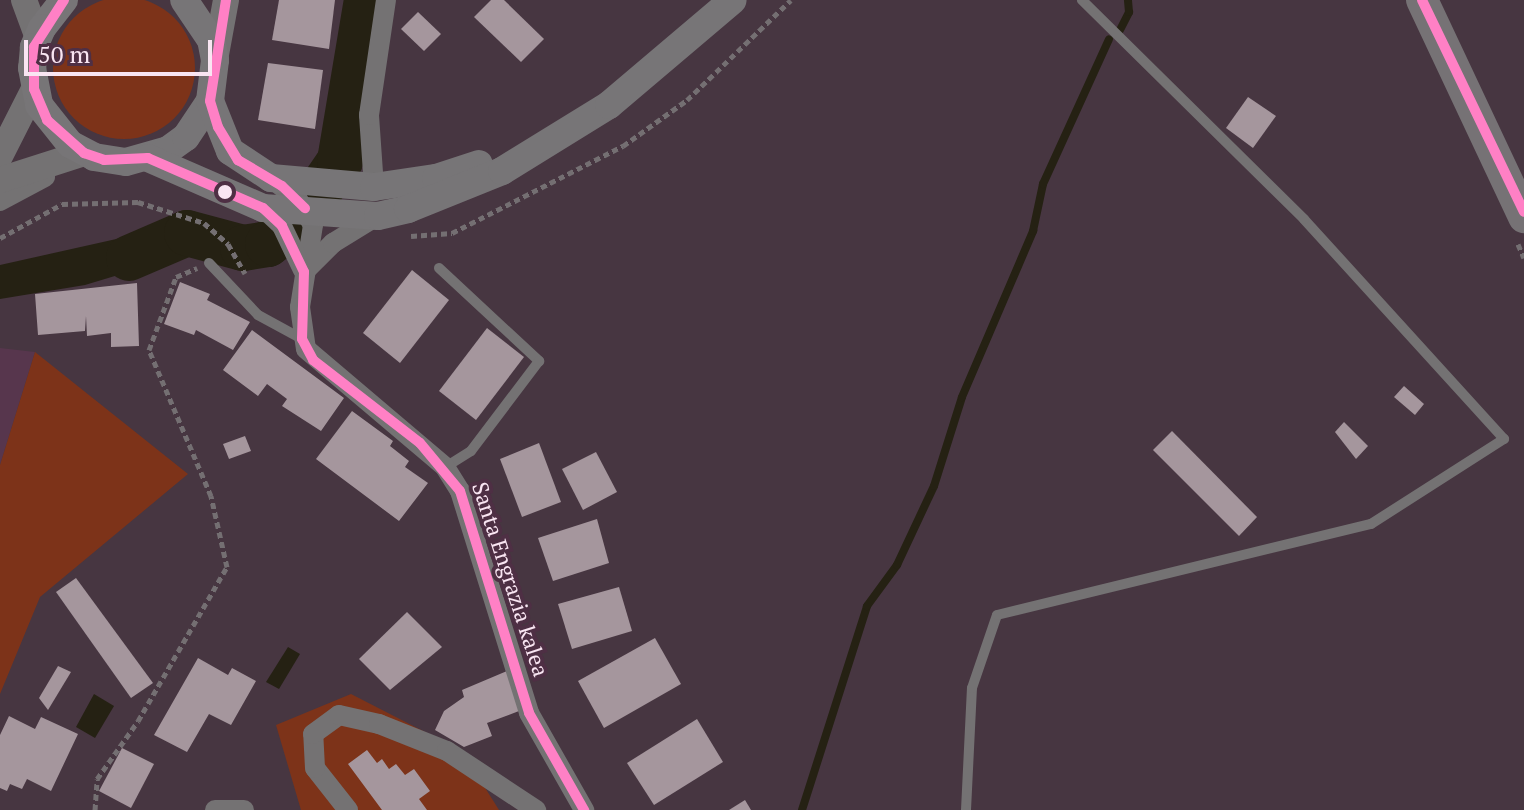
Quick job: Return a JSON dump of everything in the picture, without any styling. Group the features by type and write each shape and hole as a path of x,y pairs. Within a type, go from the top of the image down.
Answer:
{"main road":[{"path":"64,0 38,38 32,68 34,89 52,126 94,156 148,158 255,206 311,220 346,215 378,216 442,198 502,171 609,105 733,0"},
{"path":"148,158 186,137 210,101 215,60 203,21 184,0"},
{"path":"210,101 230,151 265,175 364,186 436,178 496,159 600,95 714,0"},
{"path":"1422,0 1521,209"}],"street":[{"path":"24,0 38,38"},
{"path":"215,60 226,0"},
{"path":"364,186 369,115 386,0"},
{"path":"0,156 34,89"},
{"path":"0,180 94,156"},
{"path":"0,201 94,156"},
{"path":"265,175 311,220 304,272 302,339"},
{"path":"255,206 297,248 304,272"},
{"path":"304,272 333,243 378,216"},
{"name":"Santa Engrazia kalea","path":"302,339 313,360 445,467 460,491 529,713 584,810"},
{"path":"348,810 315,768 313,734 339,715 379,724 447,751 536,810"},
{"path":"215,810 244,810"}],"lane":[{"path":"966,810 972,688 997,615 1371,524 1504,439 1304,219 1082,0"},
{"path":"209,263 258,315 302,339"},
{"path":"439,268 539,361 471,451 445,467"}],"path":[{"path":"0,238 44,210 77,201 138,202 189,216 218,233 250,281"},
{"path":"95,810 97,779 138,721 227,567 211,496 149,350 150,337 176,277 209,263"}],"shaded area":[{"path":"124,-3 151,3 174,18 189,41 195,68 189,95 174,118 151,133 124,139 97,133 74,118 59,95 53,68 59,41 74,18 97,3"},
{"path":"355,0 379,0 353,162 324,159"},
{"path":"188,223 184,242 138,269 85,285 0,299 0,265"},
{"path":"0,348 35,352 0,465"},
{"path":"35,352 188,474 40,597 0,694 0,465"},
{"path":"288,647 300,654 279,689 266,682"},
{"path":"94,694 114,706 95,738 76,727"},
{"path":"351,694 462,751 499,810 301,810 276,725"}],"building":[{"path":"279,0 335,0 329,49 272,40"},
{"path":"491,0 504,0 544,39 521,62 474,17"},
{"path":"418,12 441,34 424,51 401,29"},
{"path":"268,63 323,70 315,129 258,120"},
{"path":"1248,97 1276,116 1253,148 1226,128"},
{"path":"412,270 449,300 400,363 363,333"},
{"path":"180,282 210,294 207,300 250,322 233,350 196,330 194,335 164,324"},
{"path":"137,283 139,346 111,347 111,333 87,336 86,316 85,331 38,335 35,294"},
{"path":"487,328 524,357 476,420 439,391"},
{"path":"252,330 344,398 321,431 282,406 287,399 267,384 258,396 223,370"},
{"path":"1404,386 1424,404 1415,415 1394,397"},
{"path":"352,411 393,441 390,446 409,461 405,467 428,483 399,521 316,459"},
{"path":"1344,422 1368,446 1356,459 1335,432"},
{"path":"1172,431 1257,517 1239,536 1153,450"},
{"path":"245,436 251,451 229,459 223,444"},
{"path":"539,443 561,502 522,517 500,459"},
{"path":"596,452 617,492 583,510 562,469"},
{"path":"597,519 609,563 553,581 538,538"},
{"path":"76,578 153,683 131,698 56,592"},
{"path":"619,587 632,631 572,649 558,604"},
{"path":"407,612 442,647 390,690 359,659"},
{"path":"655,638 681,684 604,728 578,681"},
{"path":"198,658 228,675 232,668 256,681 231,725 209,714 187,752 154,735"},
{"path":"58,666 71,672 48,710 39,698"},
{"path":"507,671 519,711 487,723 492,736 464,747 435,730 444,711 464,697 462,690"},
{"path":"9,716 35,729 41,717 78,734 51,791 27,779 22,789 10,784 7,791 0,788 0,735"},
{"path":"697,719 723,762 654,805 627,763"},
{"path":"122,748 154,764 131,808 99,791"},
{"path":"367,750 377,763 382,759 389,769 396,764 405,775 414,769 430,791 419,799 427,810 382,810 348,764"},
{"path":"745,800 751,810 729,810"}],"waterway":[{"path":"129,258 187,233 243,248 268,244 301,218 340,161 367,0"},
{"path":"1120,30 1129,12 1128,0"},
{"path":"802,810 867,606 897,565 934,486 962,397 1033,231 1043,184 1109,39"}],"transit line":[{"path":"64,0 34,47 34,89 47,120 84,153 104,160 148,158 263,208 282,226 304,272 302,339 313,360 420,443 460,491 529,713 584,810"},
{"path":"226,0 210,101 218,127 238,160 282,186 305,208"},
{"path":"1422,0 1524,212"}]}
